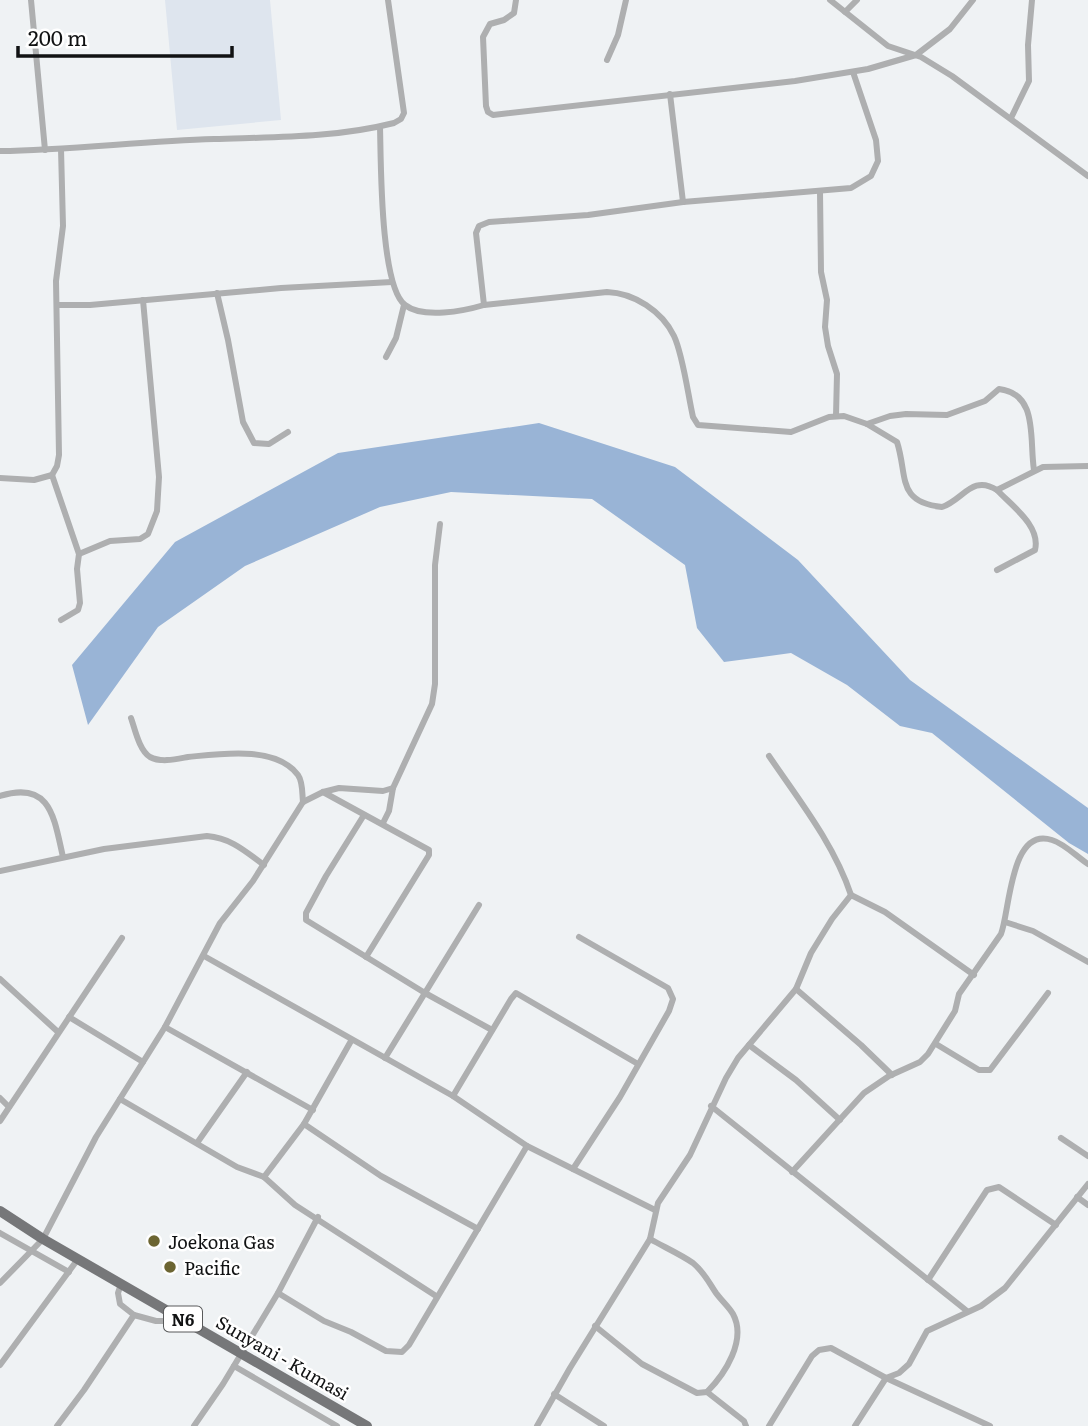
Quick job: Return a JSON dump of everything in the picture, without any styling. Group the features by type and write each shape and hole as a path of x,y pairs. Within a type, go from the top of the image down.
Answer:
{"main road":[{"name":"Sunyani - Kumasi","path":"0,1211 367,1426"}],"street":[{"path":"32,0 45,150"},
{"path":"0,151 214,139 295,138 394,123 401,119 404,113 388,0"},
{"path":"516,0 514,13 504,20 490,24 483,37 486,106 488,112 493,115 853,72 916,55 950,29 973,0"},
{"path":"607,60 618,35 626,0"},
{"path":"830,0 888,47 916,55 952,75 1088,176"},
{"path":"845,12 857,0"},
{"path":"1012,118 1029,81 1028,45 1032,0"},
{"path":"484,305 476,233 479,226 489,222 588,215 683,202 820,192 851,188 862,183 872,176 878,161 876,140 853,72"},
{"path":"670,94 683,202"},
{"path":"380,127 386,247 392,282 404,305 418,311 454,312 484,305 621,292 647,304 671,331 675,338 693,417 698,425 791,432 836,416 844,416 867,424 897,442 906,491 915,499 942,507 975,485 990,485 997,490 1034,529 1038,540 1035,550 997,570"},
{"path":"0,478 34,480 52,475 57,466 57,271 63,226 61,149"},
{"path":"820,192 821,272 827,300 825,327 836,374 836,416"},
{"path":"58,305 392,282"},
{"path":"217,293 247,433 254,443 270,444 288,432"},
{"path":"79,554 110,541 140,539 148,534 157,511 159,477 143,300"},
{"path":"386,357 396,338 404,305"},
{"path":"867,424 906,414 947,415 985,401 999,389 1011,390 1021,398 1027,408 1034,470"},
{"path":"997,490 1034,470 1088,466"},
{"path":"52,475 79,554 77,569 80,603 78,610 61,620"},
{"path":"383,823 389,811 393,788 432,704 435,684 435,565 440,524"},
{"path":"131,718 137,736 152,758 167,760 236,754 270,758 287,765 298,776 303,802"},
{"path":"769,756 828,846 851,895 885,912 974,975"},
{"path":"0,1283 43,1238 85,1156 165,1027 220,923 264,865 303,802 339,788 370,791 393,788"},
{"path":"0,796 18,790 46,801 53,815 64,857"},
{"path":"323,792 429,850 429,855 366,957"},
{"path":"364,815 326,876 306,913 306,920 425,993 492,1030"},
{"path":"0,872 145,842 207,836 220,837 235,843 264,865"},
{"path":"792,1172 864,1093 892,1075 920,1062 936,1044 956,1012 959,995 1001,934 1014,869 1019,855 1028,844 1041,839 1051,839 1088,864"},
{"path":"537,1426 650,1239 655,1210 690,1155 711,1106 738,1058 796,989 811,953 851,895"},
{"path":"385,1058 479,905"},
{"path":"1005,922 1033,931 1088,962"},
{"path":"573,1169 638,1065 673,999 668,988 579,937"},
{"path":"0,1121 122,938"},
{"path":"204,956 453,1097 527,1146 655,1210"},
{"path":"0,979 58,1032"},
{"path":"796,989 892,1075"},
{"path":"936,1044 979,1070 990,1070 1048,993"},
{"path":"453,1097 510,999 519,994 638,1065"},
{"path":"69,1017 143,1062"},
{"path":"165,1027 313,1110"},
{"path":"264,1177 304,1125 351,1041"},
{"path":"749,1045 796,1080 840,1120"},
{"path":"197,1143 247,1072"},
{"path":"0,1098 9,1107"},
{"path":"120,1099 246,1172 264,1177 286,1198 436,1296"},
{"path":"711,1106 967,1311"},
{"path":"304,1125 381,1176 478,1229"},
{"path":"1060,1138 1088,1156"},
{"path":"278,1293 324,1321 394,1353 402,1352 409,1345 527,1146"},
{"path":"855,1426 886,1378 899,1373 909,1364 927,1331 981,1306 1005,1288 1088,1184"},
{"path":"928,1280 987,1190 991,1188 999,1187 1056,1225"},
{"path":"1077,1197 1088,1205"},
{"path":"194,1426 278,1293 318,1217"},
{"path":"0,1233 69,1272"},
{"path":"595,1326 642,1364 697,1393 707,1392 716,1382 736,1346 737,1329 733,1314 707,1276 691,1262 650,1239"},
{"path":"0,1365 78,1259"},
{"path":"121,1284 118,1299 134,1315 156,1321 168,1321 175,1315"},
{"path":"57,1426 134,1315"},
{"path":"770,1426 812,1356 819,1349 831,1348 886,1378 990,1426"},
{"path":"234,1366 334,1425 343,1412"},
{"path":"707,1392 747,1426"},
{"path":"554,1394 604,1426"}],"shaded area":[{"path":"165,0 270,0 281,120 177,130"},
{"path":"539,423 675,467 798,560 910,680 1088,808 1088,854 1069,843 932,733 900,726 847,685 791,653 724,662 697,628 685,565 592,499 451,492 380,507 245,566 158,627 88,725 72,665 175,542 338,453"}],"place":[{"name":"Joekona Gas","path":"154,1241"},
{"name":"Pacific","path":"170,1267"}]}
